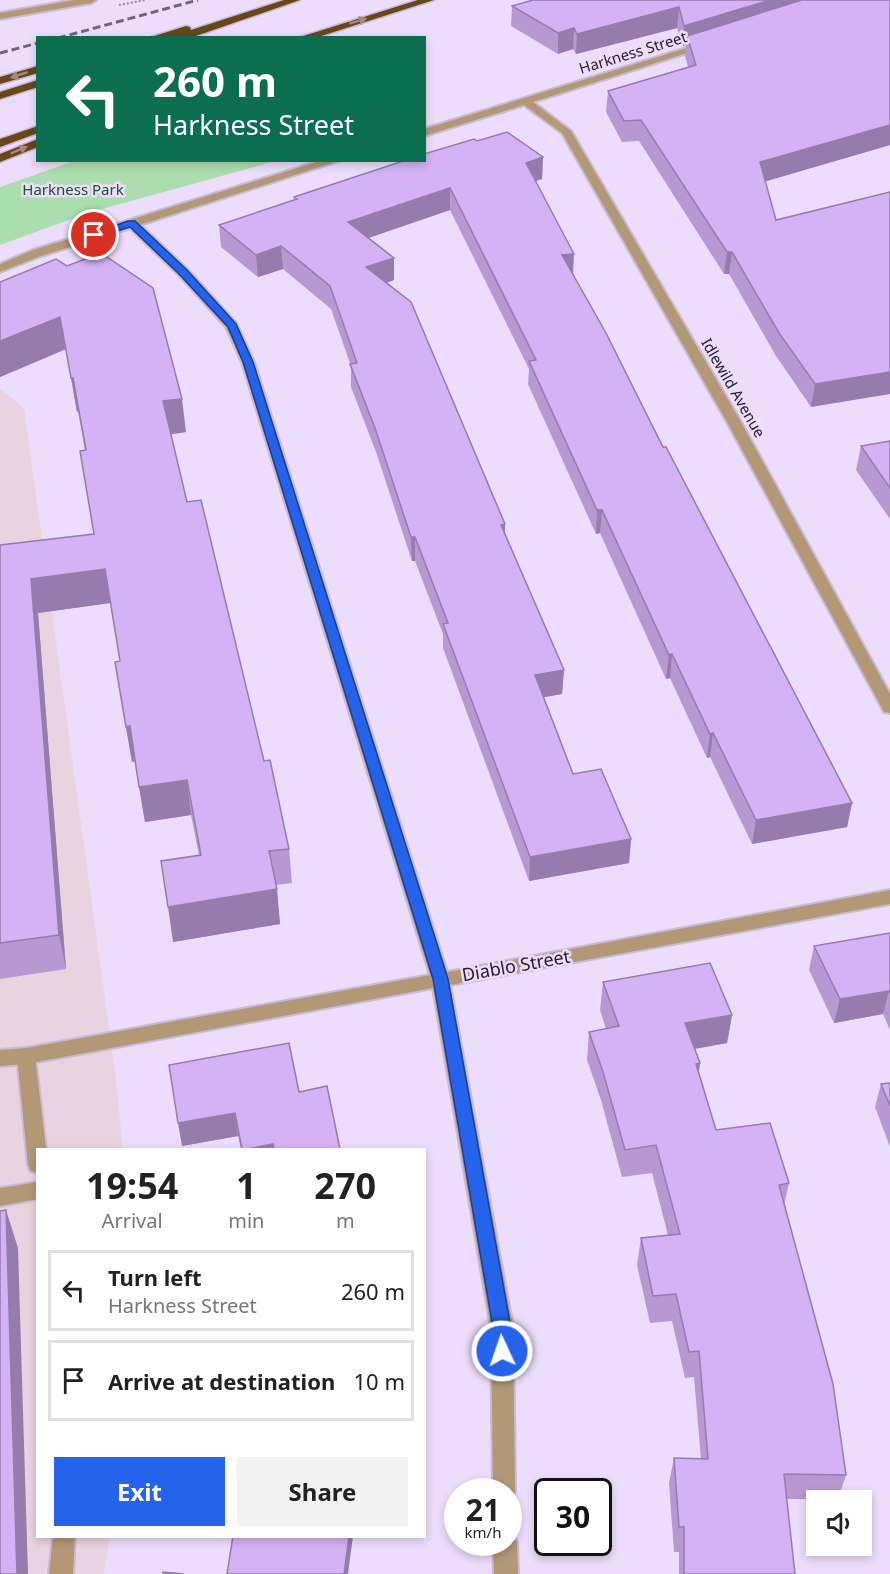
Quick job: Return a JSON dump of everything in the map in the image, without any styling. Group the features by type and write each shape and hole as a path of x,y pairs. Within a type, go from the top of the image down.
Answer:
{"highway":[{"path":"183,36 295,0"},
{"path":"309,36 429,0"},
{"path":"161,36 266,9"},
{"path":"0,81 36,70"},
{"path":"0,96 36,84"},
{"path":"0,143 36,130"},
{"path":"0,158 36,143"}],"street":[{"path":"0,16 91,0"},
{"name":"Harkness Street","path":"426,132 716,42"},
{"name":"Idlewild Avenue","path":"526,102 566,130 734,422 890,708"},
{"path":"0,268 37,253 329,162"},
{"path":"131,223 183,272 232,326 248,362 440,979 502,1328 504,1478"},
{"name":"Diablo Street","path":"0,1058 26,1056 890,897"},
{"path":"26,1056 36,1148"},
{"path":"0,1197 36,1190"},
{"path":"61,1574 64,1538"},
{"path":"505,1556 506,1574"}],"shaded area":[{"path":"0,389 24,408 115,1072 123,1148 36,1148 36,1538 110,1538 104,1574 0,1574"}],"green space":[{"name":"Harkness Park","path":"71,162 272,162 91,212 0,245 0,187"}],"building":[{"path":"533,0 770,0 684,26 679,7 577,34 574,28 558,33 512,6"},
{"path":"802,0 890,0 890,125 760,162 776,220 890,192 890,372 815,384 779,333 732,252 727,252 641,120 624,121 608,91 696,65 687,36"},
{"path":"507,132 543,157 526,163 574,254 562,255 606,333 663,447 666,447 852,803 756,820 713,733 710,734 672,654 669,655 602,510 597,510 529,361 536,360 450,188 348,222 394,258 366,267 411,302 505,524 501,525 564,670 535,675 573,774 601,769 631,839 530,857 443,624 448,623 415,537 411,537 375,428 350,364 357,363 330,286 281,246 256,255 219,225 400,162 426,162 426,153 474,139 477,141"},
{"path":"101,253 153,288 182,399 163,401 187,502 201,500 264,761 270,760 289,849 269,851 277,889 168,907 161,861 201,855 187,780 139,787 130,726 126,727 115,662 120,661 105,569 31,579 59,935 0,943 0,545 94,534 80,451 86,450 60,317 0,341 0,282 56,259 67,266"},
{"path":"890,441 890,488 861,446"},
{"path":"890,933 890,993 889,991 840,999 814,946"},
{"path":"710,963 732,1015 685,1023 700,1063 696,1064 716,1130 770,1123 789,1183 779,1185 833,1384 846,1475 784,1474 795,1574 684,1574 684,1527 679,1527 674,1458 708,1459 699,1351 689,1352 676,1294 653,1296 641,1238 680,1234 656,1145 625,1150 589,1032 619,1026 603,982"},
{"path":"289,1043 299,1092 327,1086 340,1148 274,1148 273,1144 242,1148 235,1113 178,1123 169,1065"},
{"path":"890,1083 890,1106 881,1084"},
{"path":"6,1210 17,1574 0,1574 0,1211"},
{"path":"233,1538 349,1538 344,1574 227,1574"}],"railway":[{"path":"65,36 198,0"},
{"path":"0,53 36,44"}],"route":[{"path":"94,235 131,223 183,272 232,326 248,362 440,979 502,1328 502,1351"}]}
